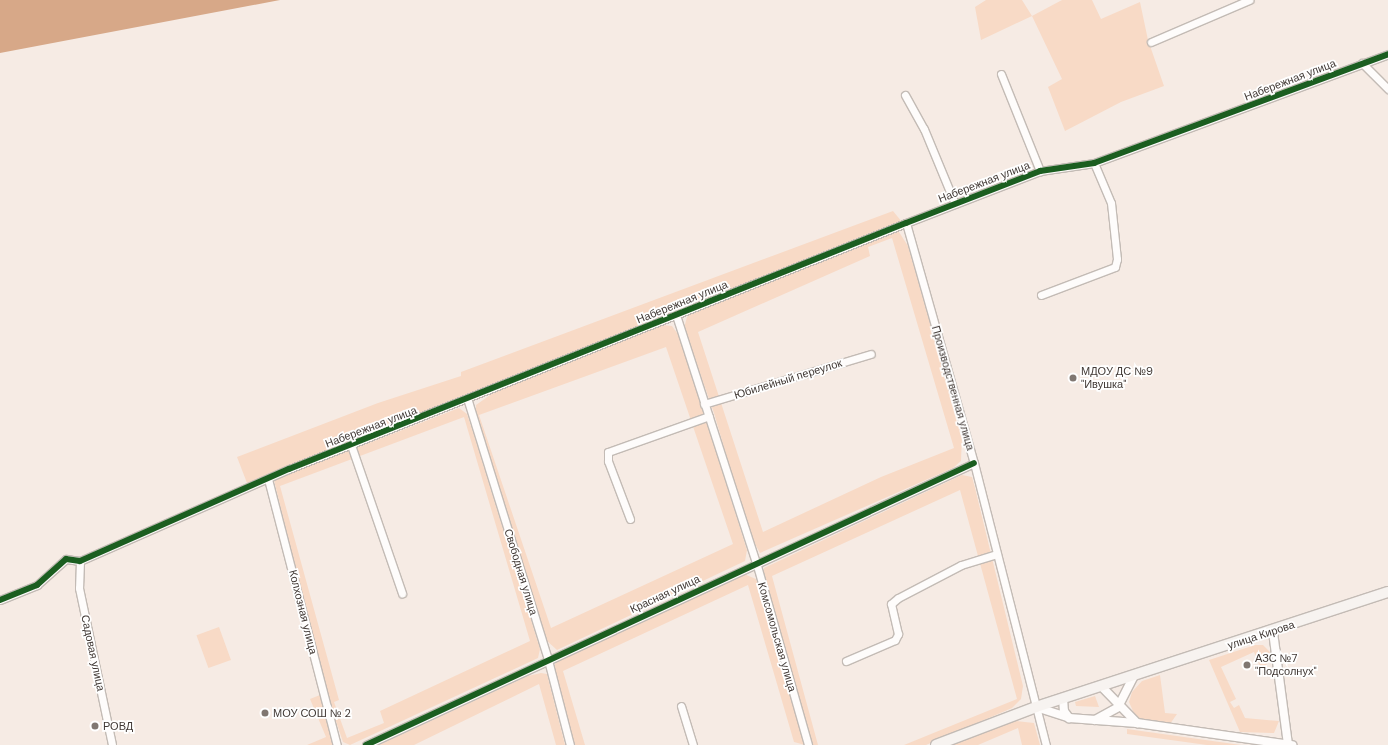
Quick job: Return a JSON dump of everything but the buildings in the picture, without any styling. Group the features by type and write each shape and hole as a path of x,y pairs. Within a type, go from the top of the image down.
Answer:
{"main road":[{"name":"улица Кирова","path":"936,745 1036,707 1273,632 1388,592"}],"street":[{"path":"1150,42 1249,0"},
{"name":"Набережная улица","path":"0,600 37,585 66,559 80,561 268,479 351,445 468,401 676,315 906,223 1040,171 1094,163 1388,54"},
{"path":"1362,63 1388,89"},
{"name":"Набережная улица","path":"1002,74 1040,171"},
{"name":"Набережная улица","path":"905,95 924,129 955,204"},
{"path":"1041,296 1115,266 1117,260 1111,203 1094,163"},
{"name":"Производственная улица","path":"906,223 974,463 1046,745"},
{"name":"Комсомольская улица","path":"676,315 756,562 808,745"},
{"name":"Юбилейный переулок","path":"704,404 871,354"},
{"name":"Свободная улица","path":"468,401 548,660 570,745"},
{"path":"630,519 608,452 709,416"},
{"name":"Набережная улица","path":"351,445 402,593"},
{"name":"Красная улица","path":"366,745 756,562 974,463"},
{"name":"Колхозная улица","path":"268,479 337,745"},
{"path":"846,661 895,640 898,634 891,604 898,598 961,565 996,554"},
{"name":"Садовая улица","path":"80,561 79,588 112,745"},
{"path":"1036,707 1069,718 1137,723 1289,745 1273,632"},
{"path":"1094,720 1118,707 1134,676"},
{"path":"1101,686 1118,707 1137,723"},
{"path":"1064,698 1064,712 1069,718"},
{"path":"681,706 693,745"}],"shaded area":[{"path":"0,0 280,0 0,53"},
{"path":"986,0 1022,0 1032,16 981,40 975,7"},
{"path":"1062,0 1092,0 1101,19 1140,2 1148,40 1164,86 1121,102 1065,131 1048,87 1062,79 1032,16"},
{"path":"893,211 902,222 247,483 237,457 378,403 461,376 461,372"},
{"path":"899,232 908,246 962,436 961,461 953,468 760,553 749,533 714,413 684,328 687,317 698,309 888,233","holes":["892,238 954,448 881,477 763,532 698,332 870,256 868,247"]},
{"path":"663,325 672,326 680,337 747,550 745,561 557,650 546,640 476,415 476,405 493,393","holes":["666,347 733,544 551,628 479,415"]},
{"path":"459,408 467,414 473,432 540,649 538,658 350,745 343,742 324,686 274,480","holes":["464,417 530,641 380,711 384,723 347,738 334,702 339,700 280,486"]},
{"path":"962,475 972,477 975,488 1023,686 1021,699 1012,708 926,745 904,745 1017,699 960,490 772,576 818,745 812,745 763,578 764,568"},
{"path":"744,574 756,579 763,597 805,745 794,742 748,585 563,671 585,745 574,745 553,669 556,662"},
{"path":"219,627 231,660 208,668 196,635"},
{"path":"1255,645 1263,645 1270,652 1266,666 1261,668 1254,652 1221,667 1236,699 1230,702 1234,708 1239,705 1245,718 1279,721 1274,733 1240,732 1209,660"},
{"path":"541,673 547,674 565,745 556,745 539,684 414,745 379,745 528,676"},
{"path":"1160,675 1165,713 1177,714 1170,724 1136,718 1129,702 1132,692 1142,681"},
{"path":"320,695 333,745 307,745 326,737 310,699"},
{"path":"1095,696 1099,707 1076,706 1075,702"},
{"path":"1015,721 1034,723 1040,745 1022,745 1018,728 978,745 952,745"},
{"path":"1127,729 1241,745 1207,745 1127,734"}],"cycle path":[{"path":"0,600 37,585 66,559 80,561 289,469 906,223 1040,171 1094,163 1388,54"},
{"path":"366,745 974,463"}],"place":[{"name":"МДОУ ДС №9 \"Ивушка\"","path":"1073,378"},
{"name":"АЗС №7 \"Подсолнух\"","path":"1247,665"},
{"name":"МОУ СОШ № 2","path":"265,713"},
{"name":"РОВД","path":"95,726"}]}
